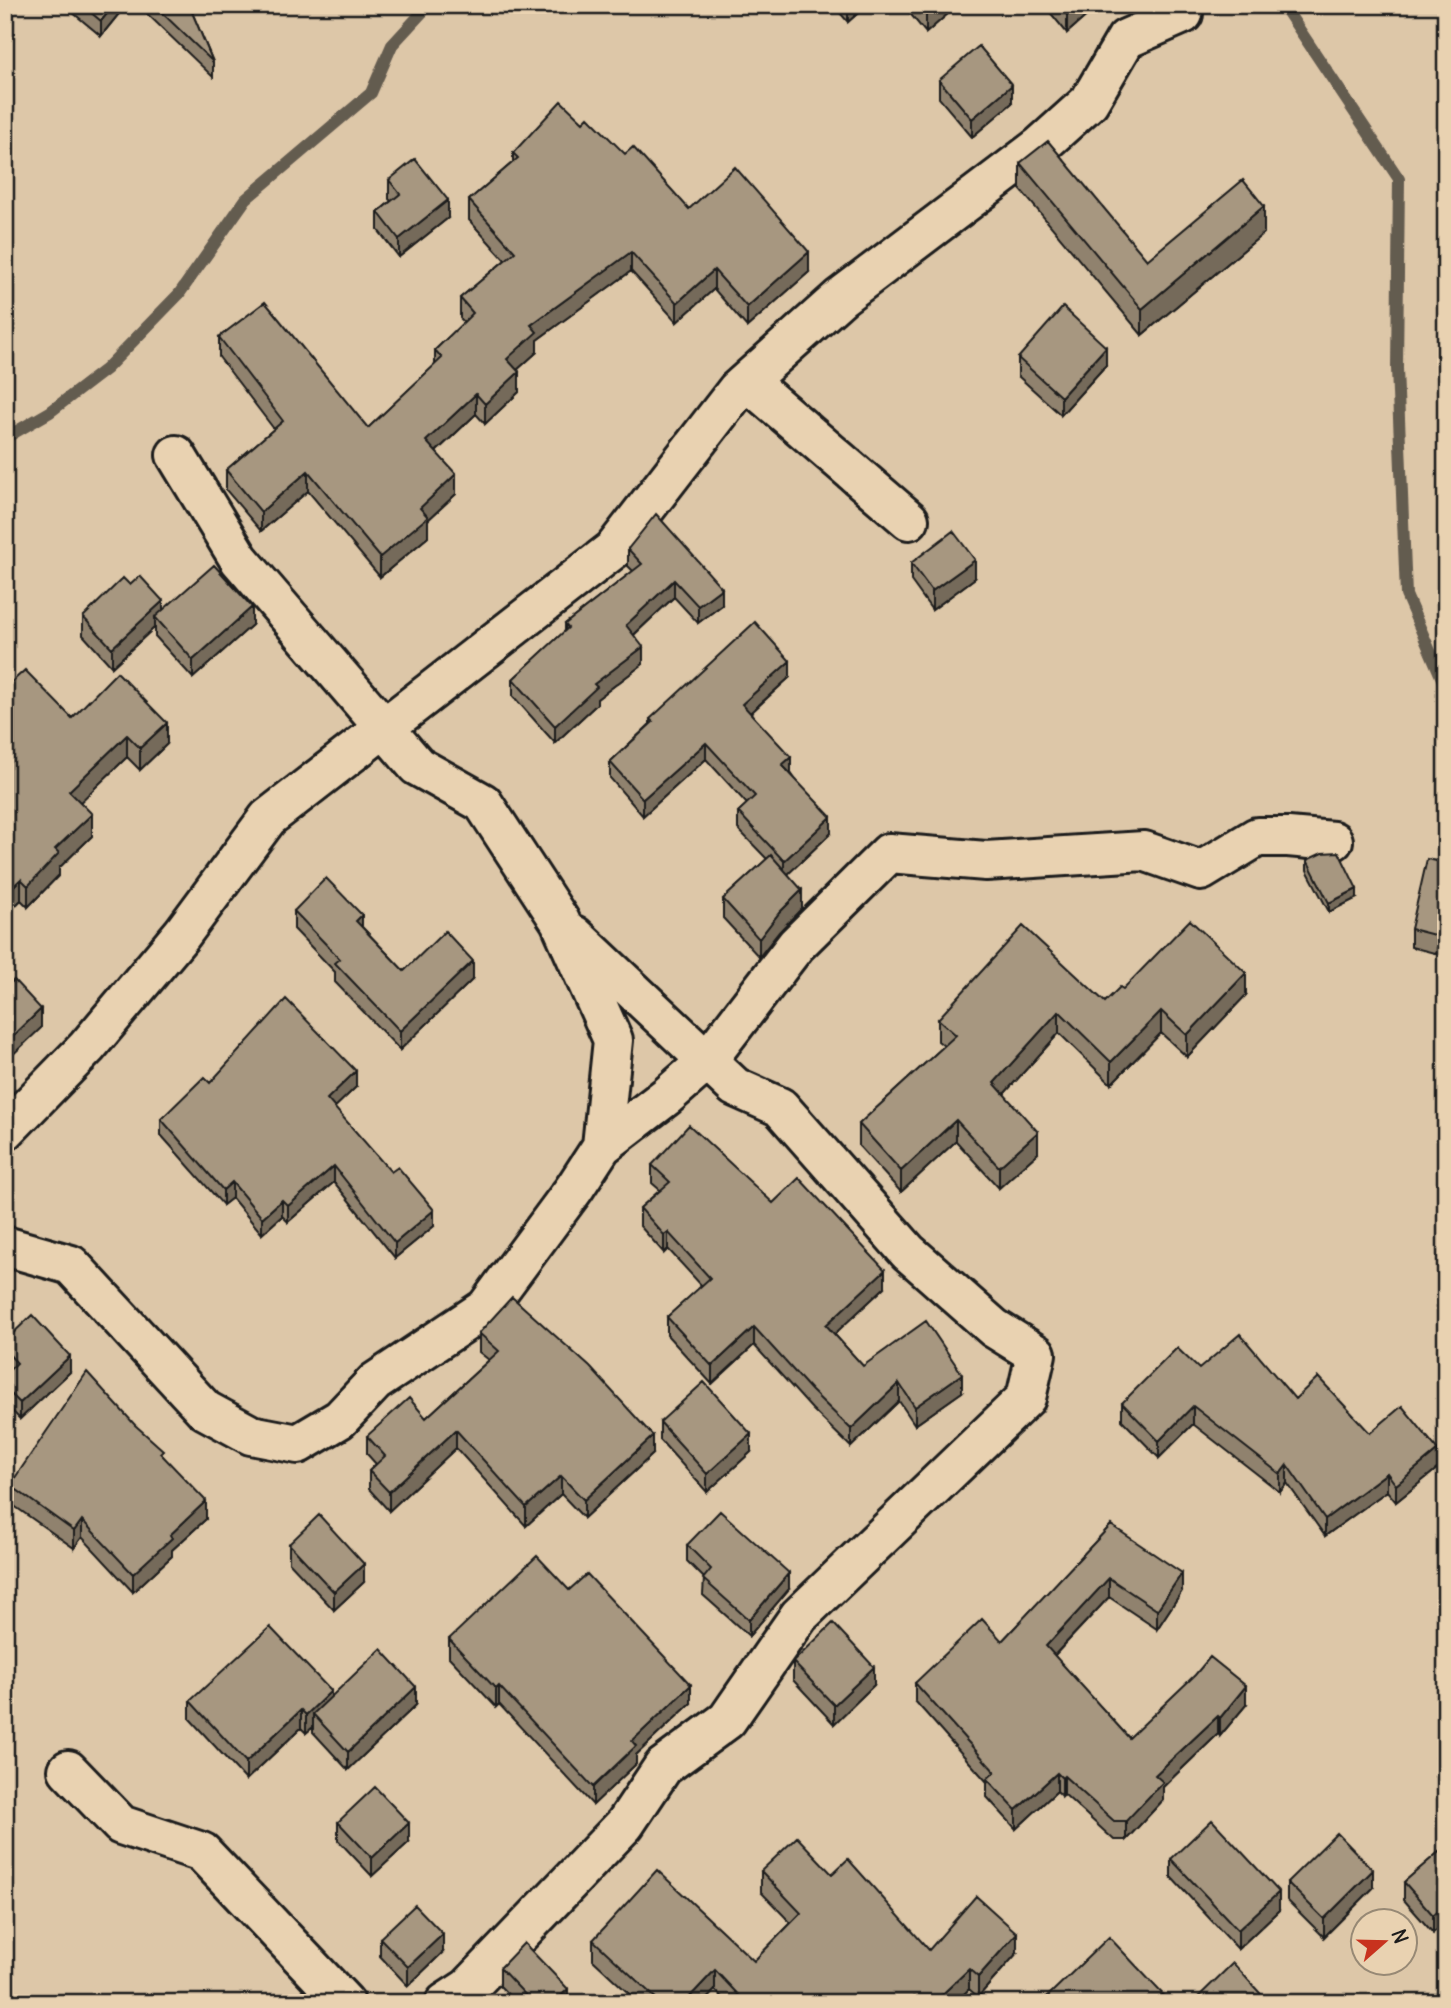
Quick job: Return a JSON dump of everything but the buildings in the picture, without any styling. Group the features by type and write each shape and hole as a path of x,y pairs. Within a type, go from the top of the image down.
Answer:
{"street":[{"path":"5,1131 113,1017 181,934 268,818 614,549 737,390 841,296 1039,147 1089,102 1126,39 1183,15 1179,5"},
{"path":"747,381 909,520"},
{"path":"176,455 239,559 417,766 483,803 560,921 612,1040 602,1146"},
{"path":"5,1246 71,1265 205,1410 251,1435 298,1444 340,1419 375,1382 486,1308 574,1189 602,1146 706,1062 796,945 889,853 986,861 1144,851 1200,871 1257,837 1333,841"},
{"path":"445,2003 468,1988 625,1824 663,1767 727,1720 799,1616 1026,1398 1037,1354 994,1328 908,1252 780,1107 735,1087 560,921"},
{"path":"68,1770 121,1825 202,1852 345,2003"}],"waterway":[{"path":"5,438 50,412 106,369 179,294 246,199 371,93 392,45 429,5"},
{"path":"1283,5 1399,179 1397,368 1406,595 1446,688"}]}
